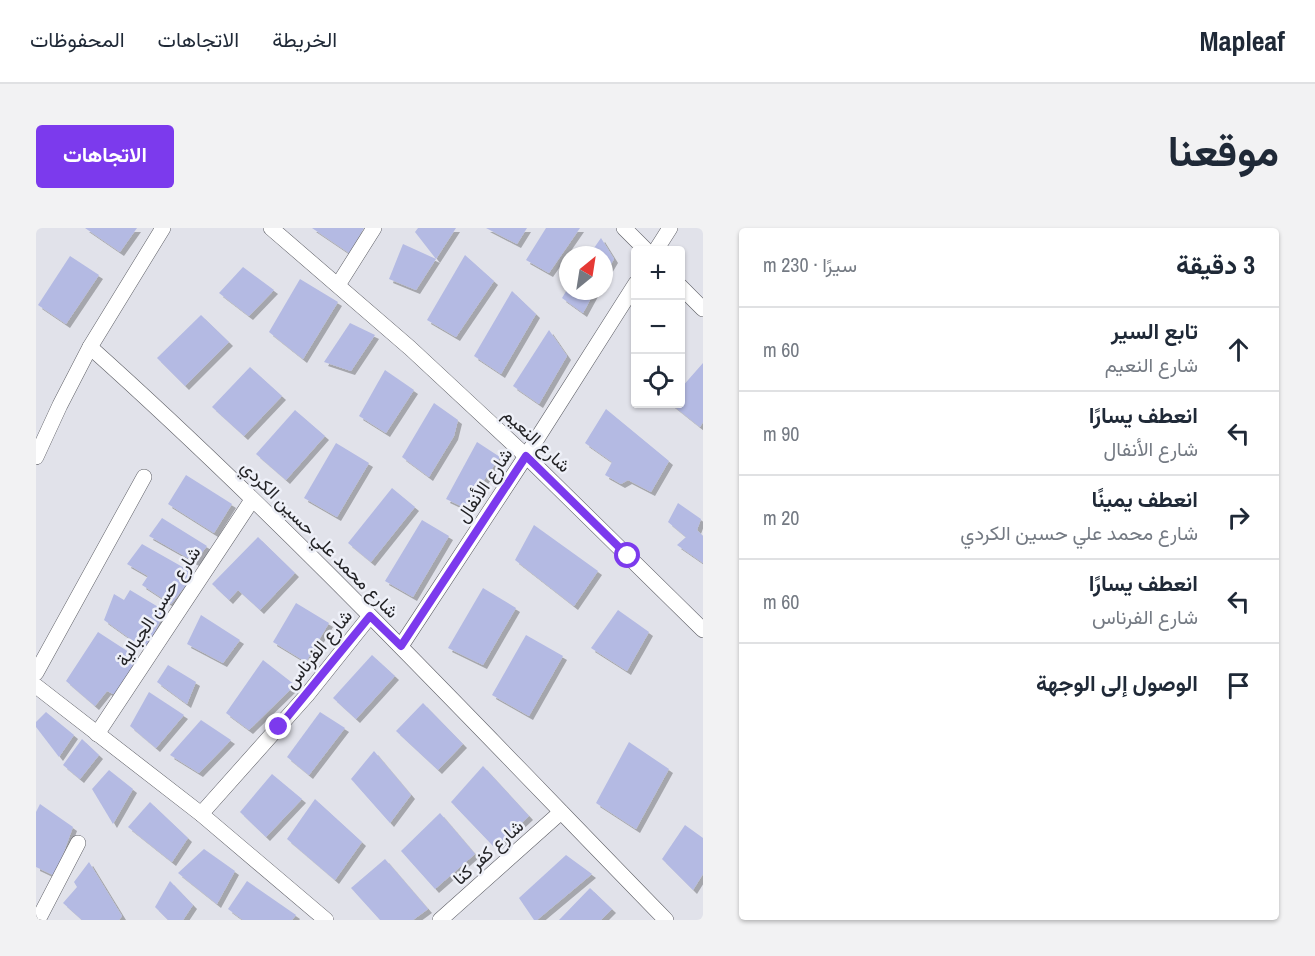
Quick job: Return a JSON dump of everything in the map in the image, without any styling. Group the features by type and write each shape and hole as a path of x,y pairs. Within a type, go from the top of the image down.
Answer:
{"street":[{"path":"36,457 90,347 163,228"},
{"name":"شارع النعيم","path":"271,228 338,285 526,456 703,630"},
{"path":"338,285 374,228"},
{"path":"624,228 642,246"},
{"path":"659,246 670,228"},
{"name":"شارع الأنفال","path":"401,646 526,456 631,290"},
{"path":"685,290 703,309"},
{"name":"شارع محمد علي حسين الكردي","path":"90,347 179,427 401,646 666,920"},
{"path":"36,672 144,477"},
{"name":"شارع حسن الجبالية","path":"97,734 252,500"},
{"name":"شارع الفرناس","path":"201,814 307,695 370,616"},
{"path":"36,686 201,814 326,920"},
{"name":"شارع كفر كنا","path":"440,920 561,812"},
{"path":"38,920 78,843"}],"building":[{"path":"85,228 137,228 120,252"},
{"path":"312,228 364,228 349,253"},
{"path":"418,228 456,228 436,259 415,232"},
{"path":"486,228 527,228 517,244"},
{"path":"546,228 580,228 568,246 559,246 559,258 549,273 526,260"},
{"path":"601,238 606,246 595,246"},
{"path":"403,244 436,259 416,290 389,279"},
{"path":"465,255 494,281 456,337 427,320"},
{"path":"70,256 99,275 66,324 38,305"},
{"path":"243,267 274,290 249,316 219,293"},
{"path":"300,279 338,302 303,359 269,332"},
{"path":"512,291 536,314 501,374 474,356"},
{"path":"565,300 590,300 583,313"},
{"path":"201,315 229,342 185,386 157,358"},
{"path":"350,323 375,335 351,371 324,362"},
{"path":"549,330 567,356 539,404 513,386"},
{"path":"703,363 703,422 700,427 676,408 685,408 685,383"},
{"path":"250,367 282,396 244,436 212,407"},
{"path":"385,370 414,390 386,433 359,416"},
{"path":"434,403 458,420 454,436 429,477 402,457"},
{"path":"606,409 669,461 651,492 628,480 621,484 605,475 612,462 585,443"},
{"path":"295,410 325,436 286,480 256,454"},
{"path":"477,442 500,457 465,508 446,499"},
{"path":"336,443 369,463 337,517 304,498"},
{"path":"186,475 232,504 214,533 168,504"},
{"path":"392,488 415,507 371,562 348,543"},
{"path":"678,503 701,519 697,530 703,536 703,563 677,545 686,537 668,522"},
{"path":"162,518 207,546 195,562 149,536"},
{"path":"422,520 449,536 413,597 385,581"},
{"path":"534,525 598,571 574,606 515,560"},
{"path":"258,537 295,573 260,610 238,590 229,600 212,584"},
{"path":"142,544 195,574 171,604 142,585 148,576 127,564"},
{"path":"483,588 516,608 483,665 448,648"},
{"path":"130,590 165,611 146,650 104,620 114,594 124,600"},
{"path":"296,603 329,623 306,662 273,642"},
{"path":"618,610 649,632 627,671 591,648"},
{"path":"201,615 240,640 223,663 187,644"},
{"path":"98,632 138,658 115,695 107,691 95,706 66,681"},
{"path":"526,635 563,656 529,716 492,695"},
{"path":"372,655 395,676 356,719 333,698"},
{"path":"263,660 295,685 249,730 226,713"},
{"path":"168,665 196,682 187,704 157,682"},
{"path":"149,692 184,715 156,748 130,726"},
{"path":"423,703 463,744 438,770 396,731"},
{"path":"46,712 74,735 59,757 36,727 36,722"},
{"path":"320,712 345,728 309,775 287,757"},
{"path":"201,720 231,740 199,773 170,755"},
{"path":"82,739 99,755 80,779 63,765"},
{"path":"629,742 669,769 636,829 596,803"},
{"path":"374,751 411,795 390,823 351,779"},
{"path":"483,766 529,816 495,848 451,802"},
{"path":"109,770 133,789 113,824 92,789"},
{"path":"272,774 302,799 266,837 240,812"},
{"path":"315,799 362,842 335,880 287,839"},
{"path":"150,802 188,838 172,862 128,827"},
{"path":"40,804 73,827 55,876 36,867 36,812"},
{"path":"440,813 475,854 435,889 401,851"},
{"path":"685,825 703,838 703,874 693,890 662,859"},
{"path":"204,849 235,871 217,904 178,873"},
{"path":"566,855 592,874 537,920 534,920 519,898"},
{"path":"385,859 428,909 413,920 380,920 351,888"},
{"path":"89,862 122,916 119,920 82,920 63,903 77,887 74,882"},
{"path":"170,881 193,905 183,920 168,920 155,907"},
{"path":"247,881 296,915 292,920 243,920 228,909"},
{"path":"590,888 612,909 601,920 559,920"}],"route":[{"path":"279,727 370,616 401,646 526,456 628,556"}]}
